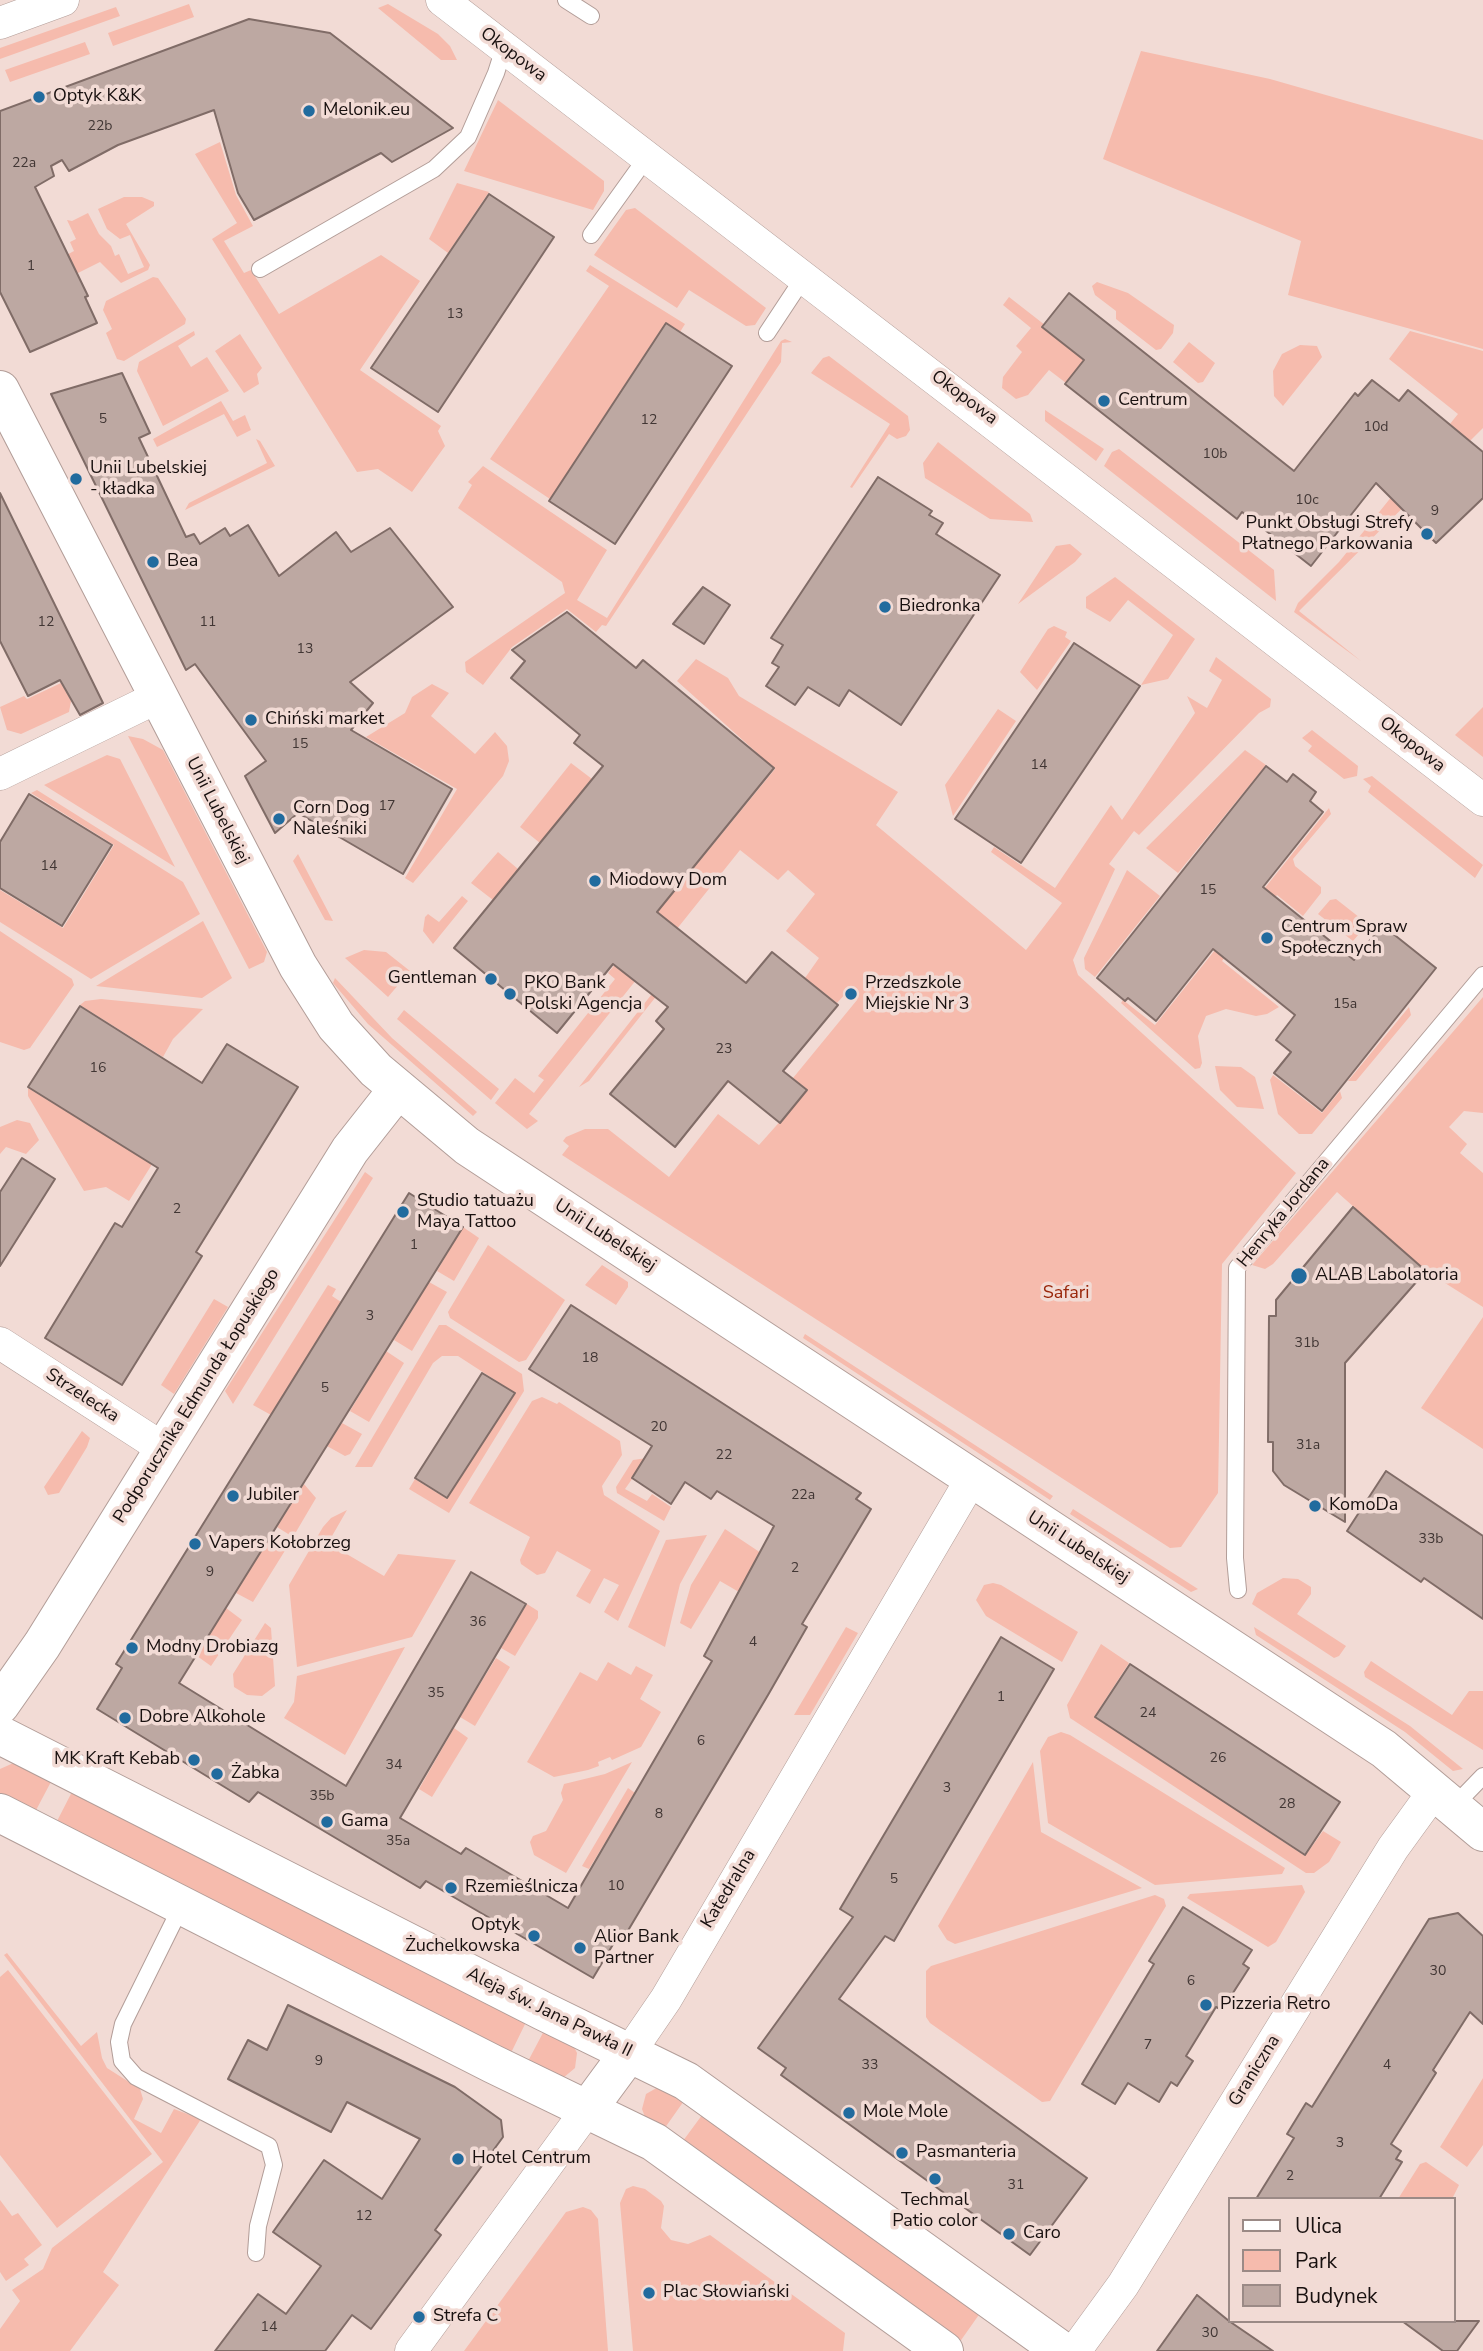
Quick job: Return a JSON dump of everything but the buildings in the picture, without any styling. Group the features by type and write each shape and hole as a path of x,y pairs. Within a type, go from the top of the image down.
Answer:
{"street":[{"path":"0,23 63,0"},
{"name":"Okopowa","path":"442,0 1483,800"},
{"name":"Unii Lubelskiej","path":"0,390 320,1004 354,1048 467,1146 1384,1749 1483,1832"},
{"path":"0,774 158,697"},
{"name":"Podporucznika Edmunda Łopuskiego","path":"0,1705 43,1645 164,1449 206,1401 356,1140 398,1088"},
{"name":"Strzelecka","path":"0,1343 164,1449"},
{"name":"Katedralna","path":"411,2351 629,2053 666,1998 972,1478"},
{"name":"Aleja św. Jana Pawła II","path":"0,1735 667,2070 704,2092 1062,2351"},
{"name":"Graniczna","path":"1075,2351 1123,2285 1392,1848 1444,1798"},
{"path":"0,1813 654,2143 944,2351"}],"lane":[{"path":"566,0 591,16"},
{"path":"260,269 434,169 468,137 504,48"},
{"path":"591,235 647,157"},
{"path":"767,333 804,277"},
{"name":"Henryka Jordana","path":"1238,1590 1235,1558 1237,1268 1483,975"},
{"path":"1444,1798 1483,1776"},
{"path":"175,1919 123,2024 119,2042 122,2061 136,2077 268,2146 274,2165 258,2226 256,2253"}],"green space":[{"path":"189,4 194,17 113,46 108,33"},
{"path":"388,4 438,34 450,46 457,60 441,60 378,8"},
{"path":"116,7 120,16 0,59 0,48"},
{"path":"85,42 90,54 10,82 5,70"},
{"path":"1141,51 1270,79 1483,140 1483,349 1288,295 1301,241 1103,159"},
{"path":"498,100 604,181 604,191 593,210 464,171"},
{"path":"220,142 236,195 253,226 224,241 244,273 251,270 279,314 381,255 420,281 360,370 441,426 438,431 445,446 412,492 378,469 357,472 212,239 237,223 195,154"},
{"path":"457,183 489,192 448,253 429,239"},
{"path":"124,197 142,197 154,202 154,206 126,224 150,265 148,270 121,283 100,262 68,278 59,259 74,251 70,242 76,239 67,220 72,221 88,213 115,256 119,254 128,274 144,267 130,235 120,239 107,229 98,209"},
{"path":"635,208 766,308 755,325 746,326 689,290 677,308 594,255 626,210"},
{"path":"590,265 685,324 680,332 665,323 550,499 490,459 609,286 586,271"},
{"path":"153,277 158,278 186,319 185,324 124,361 117,359 106,333 112,329 103,310 106,301"},
{"path":"1097,282 1128,293 1174,325 1173,333 1161,349 1156,350 1116,319 1116,311 1095,295 1092,286"},
{"path":"1009,297 1086,357 1066,383 1049,370 1028,395 1016,399 1002,388 1003,377 1022,352 1016,346 1031,328 1003,305"},
{"path":"194,331 195,335 178,346 191,367 207,357 229,391 163,426 137,371 139,362"},
{"path":"1410,331 1483,351 1483,428 1299,611 1361,661 1294,612 1298,603 1339,562 1458,414 1389,359"},
{"path":"240,334 262,368 257,374 259,384 244,393 215,351"},
{"path":"785,339 792,342 782,343 781,362 606,626 602,625 596,632 567,609 512,647 483,685 466,672 465,662 565,593 562,582 458,508 472,485 468,482 483,466 607,550 577,600 607,618 781,341"},
{"path":"1189,342 1215,363 1203,382 1198,383 1173,362"},
{"path":"1300,345 1317,346 1322,357 1283,406 1274,396 1273,371 1282,354"},
{"path":"829,356 908,416 910,430 906,436 897,439 889,434 852,488 850,487 890,424 811,373 823,358"},
{"path":"221,401 233,421 245,415 251,430 237,437 224,414 157,447 153,439"},
{"path":"1045,410 1104,449 1096,461 1045,421"},
{"path":"256,439 260,441 275,466 185,510 189,503 267,463"},
{"path":"938,442 1030,514 1033,522 990,519 925,478 923,463"},
{"path":"1119,449 1274,570 1276,601 1104,466 1112,452"},
{"path":"1070,544 1082,554 1018,604 1056,546"},
{"path":"1115,577 1195,639 1168,679 1141,685 1173,635 1128,600 1110,622 1086,608 1086,597"},
{"path":"1054,626 1067,632 1065,637 1071,641 1037,690 1020,672 1048,629"},
{"name":"Safari","path":"1216,657 1271,699 1270,707 1259,713 1139,835 1134,831 1109,864 1115,869 1073,960 1078,975 1296,1173 1222,1264 1218,1493 1181,1547 1170,1548 562,1155 569,1146 563,1141 566,1137 585,1129 608,1129 669,1177 718,1114 759,1145 808,1090 793,1078 857,1000 847,992 837,1003 805,978 819,958 786,931 815,894 788,870 778,880 740,850 529,1114 538,1121 527,1129 495,1103 515,1078 534,1093 544,1080 538,1076 615,979 608,973 775,769 677,681 696,659 728,678 739,696 898,792 876,825 1026,950 1062,903 991,852 994,847 1055,888 1111,805 1122,820 1195,713 1187,696 1207,708 1222,680 1209,671"},
{"path":"61,683 71,701 69,712 21,734 7,730 0,707 24,696 27,699"},
{"path":"432,684 449,693 431,716 475,754 495,732 507,746 509,761 503,776 413,883 405,878 457,789 366,737 405,713 412,697"},
{"path":"1483,707 1483,757 1455,735"},
{"path":"998,709 1016,721 953,816 945,785"},
{"path":"1312,730 1358,766 1357,776 1344,779 1308,751 1312,746 1302,738"},
{"path":"128,736 143,739 163,750 267,952 264,962 249,969"},
{"path":"1245,750 1266,765 1178,873 1146,848"},
{"path":"107,755 120,759 175,867 44,785"},
{"path":"571,763 592,779 540,843 520,827"},
{"path":"1372,776 1483,865 1475,878 1368,792 1371,786 1363,779"},
{"path":"37,790 183,882 200,914 91,979 0,922 0,890 63,928 114,845 31,793"},
{"path":"1329,808 1331,814 1293,859 1295,866 1321,887 1321,893 1303,916 1277,895 1254,922 1244,914"},
{"path":"498,852 518,869 493,900 471,883"},
{"path":"298,854 333,921 325,920 293,861"},
{"path":"1127,870 1160,896 1095,977 1085,969 1084,958"},
{"path":"462,896 468,901 433,944 423,931 425,917 428,914 439,922"},
{"path":"1336,899 1364,921 1365,927 1353,941 1318,914 1330,900"},
{"path":"203,921 232,978 202,998 96,986"},
{"path":"1231,930 1240,938 1222,961 1279,1007 1267,1014 1256,1016 1226,1009 1206,1016 1198,1036 1202,1063 1200,1068 1195,1069 1121,1003 1123,1000 1155,1025"},
{"path":"0,931 72,979 74,985 30,1048 24,1050 0,1042"},
{"path":"364,950 386,952 410,971 388,997 345,958"},
{"path":"335,978 392,1038 477,1112 473,1116 368,1024 333,983"},
{"path":"662,981 666,984 589,1081 579,1087"},
{"path":"1483,997 1483,1113 1464,1111 1449,1127 1467,1144 1460,1153 1483,1173 1483,1307 1426,1271 1337,1192 1273,1264 1265,1269 1252,1265"},
{"path":"101,999 203,1009 173,1039 163,1057 80,1005 85,1001"},
{"path":"1409,1007 1411,1015 1356,1081 1348,1081"},
{"path":"404,1010 499,1089 491,1100 397,1019"},
{"path":"1215,1066 1241,1067 1255,1077 1264,1109 1237,1107 1220,1090"},
{"path":"180,1068 203,1083 129,1201 106,1187 84,1191 28,1096 28,1088 111,1139 146,1085 169,1085"},
{"path":"1273,1075 1322,1113 1340,1091 1342,1098 1312,1134 1299,1134 1278,1114 1270,1080"},
{"path":"17,1120 30,1123 39,1140 26,1154 6,1147 0,1154 0,1127"},
{"path":"365,1172 373,1178 233,1404 225,1391"},
{"path":"463,1227 479,1238 454,1281 437,1271"},
{"path":"488,1245 565,1300 526,1360 519,1362 450,1318 448,1312"},
{"path":"602,1265 628,1282 628,1287 616,1305 585,1285"},
{"path":"429,1282 447,1292 412,1351 394,1340"},
{"path":"328,1285 336,1289 332,1296 341,1302 276,1409 330,1442 342,1423 362,1434 350,1454 345,1456 253,1405"},
{"path":"214,1299 228,1307 174,1394 161,1385"},
{"path":"1483,1317 1483,1449 1421,1408"},
{"path":"439,1325 446,1325 522,1374 524,1391 449,1513 409,1489 415,1479 447,1499 515,1393 458,1356 442,1356 433,1363 372,1467 355,1467"},
{"path":"805,1334 1053,1496 1050,1500 803,1338"},
{"path":"386,1351 404,1363 369,1422 350,1411"},
{"path":"542,1397 557,1404 559,1402 620,1441 622,1455 602,1486 604,1495 660,1531 618,1621 604,1612 619,1585 604,1578 590,1604 576,1596 591,1570 557,1551 545,1573 537,1575 521,1564 520,1560 530,1537 469,1503 532,1401"},
{"path":"82,1431 90,1438 87,1447 59,1493 48,1495 44,1487"},
{"path":"647,1458 625,1489 647,1501 652,1494 671,1507 664,1521 617,1493 616,1487 633,1460"},
{"path":"304,1484 316,1498 293,1537 277,1527"},
{"path":"1073,1509 1198,1589 1191,1592 1070,1514"},
{"path":"347,1510 328,1543 384,1576 398,1554 456,1560 412,1637 297,1667 289,1585 323,1527 331,1518"},
{"path":"725,1529 764,1555 739,1592 720,1581 691,1629 680,1623 691,1585"},
{"path":"707,1535 680,1584 665,1647 628,1627 666,1540"},
{"path":"269,1539 286,1549 253,1602 236,1593"},
{"path":"1283,1578 1298,1579 1311,1587 1311,1594 1297,1614 1346,1646 1339,1656 1334,1658 1252,1604 1257,1593"},
{"path":"984,1585 1001,1585 1078,1632 1062,1662 986,1616 976,1600"},
{"path":"527,1604 538,1611 538,1618 515,1656 501,1648"},
{"path":"226,1608 242,1620 211,1666 197,1656"},
{"path":"265,1623 271,1628 275,1686 262,1696 247,1695 234,1687 233,1674"},
{"path":"846,1627 858,1633 810,1715 794,1715"},
{"path":"1254,1627 1410,1726 1463,1769 1453,1771 1405,1732 1256,1635"},
{"path":"1101,1644 1129,1663 1094,1717 1305,1856 1323,1831 1341,1842 1329,1862 1314,1873 1306,1873 1070,1718 1067,1705"},
{"path":"405,1647 345,1755 284,1718 294,1702 297,1676"},
{"path":"496,1658 510,1667 475,1726 460,1717"},
{"path":"1371,1661 1452,1715 1469,1691 1483,1691 1483,1750 1365,1677 1364,1672"},
{"path":"608,1662 631,1675 636,1666 653,1675 640,1699 661,1712 641,1747 612,1760 610,1757 598,1762 599,1766 588,1770 554,1777 527,1762 580,1672 597,1681"},
{"path":"454,1728 468,1738 432,1797 419,1789"},
{"path":"1061,1732 1070,1735 1285,1868 1282,1874 1155,1885 1048,1823 1040,1751 1048,1737"},
{"path":"18,1761 53,1778 34,1814 0,1795 0,1769"},
{"path":"632,1762 566,1873 534,1855 530,1842 533,1836 546,1831 563,1800 561,1793 564,1784 605,1774"},
{"path":"1033,1762 1041,1832 1142,1888 955,1944 947,1940 938,1926"},
{"path":"74,1788 527,2020 509,2057 55,1825"},
{"path":"628,1788 635,1793 589,1869 582,1866"},
{"path":"1302,1885 1305,1892 1276,1942 1268,1947 1187,1898 1190,1894"},
{"path":"1155,1895 1164,1899 1166,1906 1050,2101 1042,2102 930,2023 926,2017 926,1971 931,1966"},
{"path":"7,1953 81,2046 97,2032 102,2058 107,2068 140,2089 143,2099 134,2119 161,2133 174,2109 201,2119 103,2272 119,2285 70,2351 0,2351 0,2329 20,2301 12,2290 43,2269 52,2248 163,2162 4,1955"},
{"path":"8,1970 152,2154 57,2228 0,2155 0,1977"},
{"path":"545,2029 573,2045 577,2053 575,2068 563,2078 526,2065"},
{"path":"1483,2078 1483,2145 1467,2167 1440,2147"},
{"path":"660,2086 686,2098 662,2132 645,2117 642,2109 646,2094"},
{"path":"705,2111 983,2309 959,2343 680,2145"},
{"path":"1426,2162 1459,2185 1453,2197 1399,2197 1420,2164"},
{"path":"633,2186 645,2189 661,2201 664,2206 661,2228 671,2240 688,2244 710,2235 845,2333 843,2351 633,2351 620,2203 626,2189"},
{"path":"0,2200 12,2216 18,2213 42,2245 24,2259 29,2265 6,2281 0,2272"},
{"path":"583,2207 591,2210 598,2219 608,2351 464,2351 566,2212"}],"place":[{"name":"Optyk K&K","path":"39,97"},
{"name":"Melonik.eu","path":"309,111"},
{"name":"Centrum","path":"1104,401"},
{"name":"Unii Lubelskiej - kładka","path":"76,479"},
{"name":"Punkt Obsługi Strefy Płatnego Parkowania","path":"1427,534"},
{"name":"Bea","path":"153,562"},
{"name":"Biedronka","path":"885,607"},
{"name":"Chiński market","path":"251,720"},
{"name":"Corn Dog Naleśniki","path":"279,819"},
{"name":"Miodowy Dom","path":"595,881"},
{"name":"Centrum Spraw Społecznych","path":"1267,938"},
{"name":"Gentleman","path":"491,979"},
{"name":"PKO Bank Polski Agencja","path":"510,994"},
{"name":"Przedszkole Miejskie Nr 3","path":"851,994"},
{"name":"Studio tatuażu Maya Tattoo","path":"403,1212"},
{"name":"ALAB Labolatoria","path":"1299,1276"},
{"name":"Jubiler","path":"233,1496"},
{"name":"KomoDa","path":"1315,1506"},
{"name":"Vapers Kołobrzeg","path":"195,1544"},
{"name":"Modny Drobiazg","path":"132,1648"},
{"name":"Dobre Alkohole","path":"125,1718"},
{"name":"MK Kraft Kebab","path":"194,1760"},
{"name":"Żabka","path":"217,1774"},
{"name":"Gama","path":"327,1822"},
{"name":"Rzemieślnicza","path":"451,1888"},
{"name":"Optyk Żuchelkowska","path":"534,1936"},
{"name":"Alior Bank Partner","path":"580,1948"},
{"name":"Pizzeria Retro","path":"1206,2005"},
{"name":"Mole Mole","path":"849,2113"},
{"name":"Pasmanteria","path":"902,2153"},
{"name":"Hotel Centrum","path":"458,2159"},
{"name":"Techmal Patio color","path":"935,2179"},
{"name":"Caro","path":"1009,2234"},
{"name":"Plac Słowiański","path":"649,2293"},
{"name":"Strefa C","path":"419,2317"}]}
